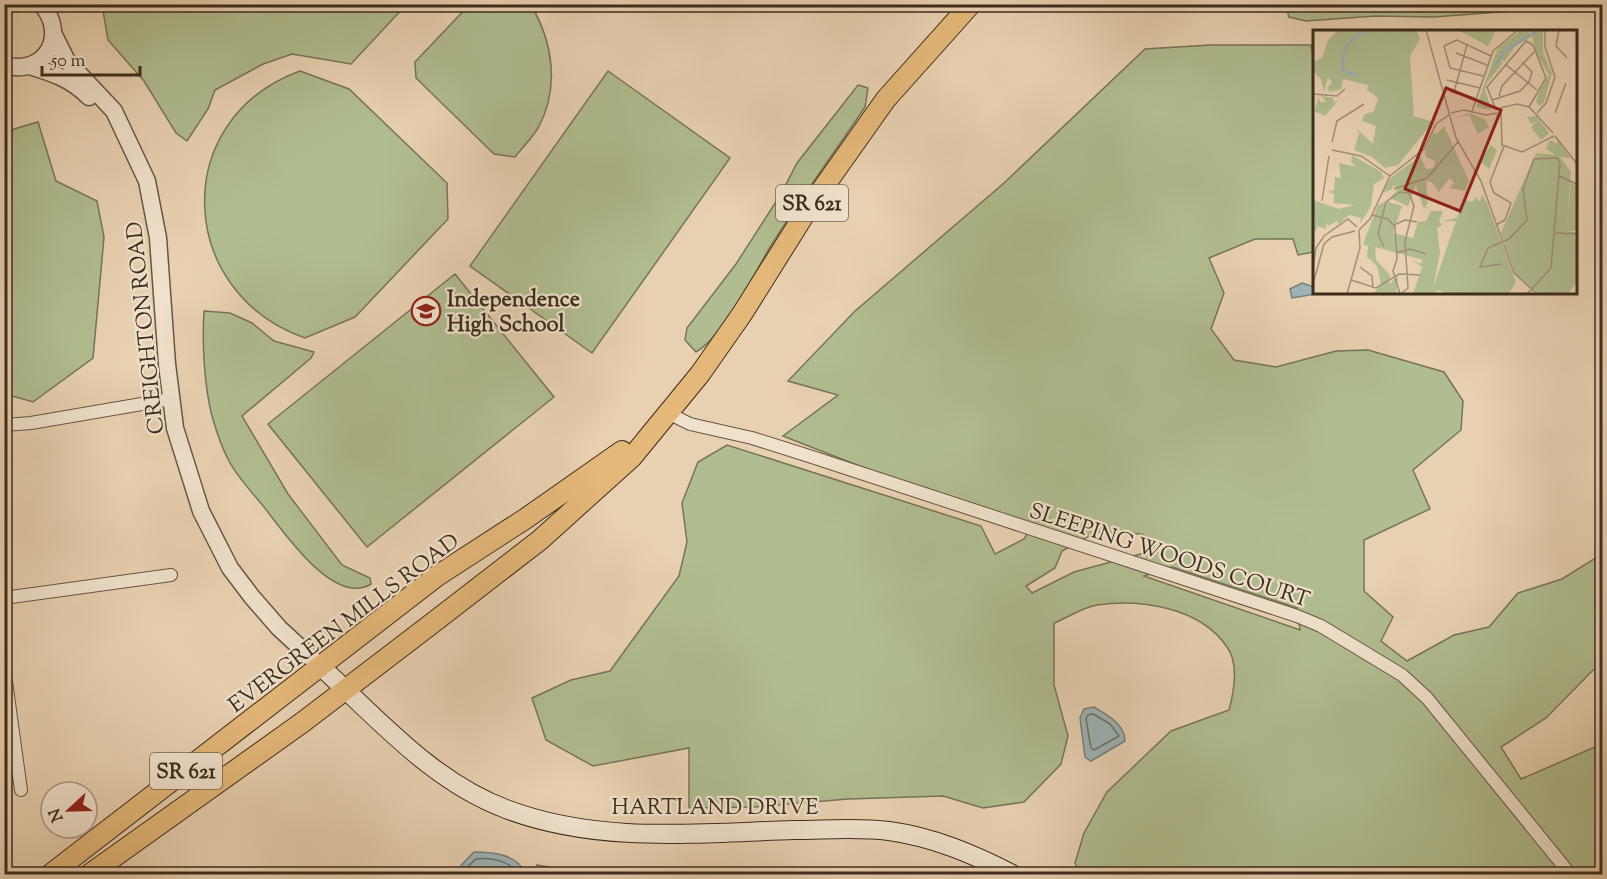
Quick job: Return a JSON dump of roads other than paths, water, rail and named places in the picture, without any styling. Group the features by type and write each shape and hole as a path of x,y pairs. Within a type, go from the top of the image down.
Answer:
{"main road":[{"name":"EVERGREEN MILLS ROAD","path":"90,874 345,689 540,540 632,457 700,374 742,314 806,212 886,99 971,4"},
{"name":"EVERGREEN MILLS ROAD","path":"51,874 437,576 609,461 668,413"},
{"path":"345,689 347,678 356,667 523,540 552,513 573,486"},
{"name":"HARTLAND DRIVE","path":"320,666 430,766 463,788 505,809 544,821 589,830 648,835 828,830 888,831 958,848 1012,874"}],"street":[{"name":"CREIGHTON ROAD","path":"41,4 53,20 67,61 114,111 140,164 154,208 171,399 175,428 191,485 230,568 279,628 320,666"},
{"name":"CREIGHTON ROAD","path":"13,68 46,54 53,20"},
{"name":"CREIGHTON ROAD","path":"13,68 57,74 76,85 106,117 120,126"},
{"path":"4,425 31,423 171,399"},
{"name":"SLEEPING WOODS COURT","path":"668,413 690,424 752,438 810,456 1321,626 1402,675 1427,698 1570,874"},
{"path":"4,598 171,575"},
{"path":"4,667 10,747 21,790"}],"water":[{"path":"1302,283 1313,287 1313,294 1316,294 1292,298 1290,289"},
{"path":"1094,707 1119,725 1125,741 1091,761 1085,757 1080,718 1084,709"},
{"path":"474,852 511,858 522,867 526,874 453,874"}],"place":[{"name":"Independence High School","path":"426,311"}]}
